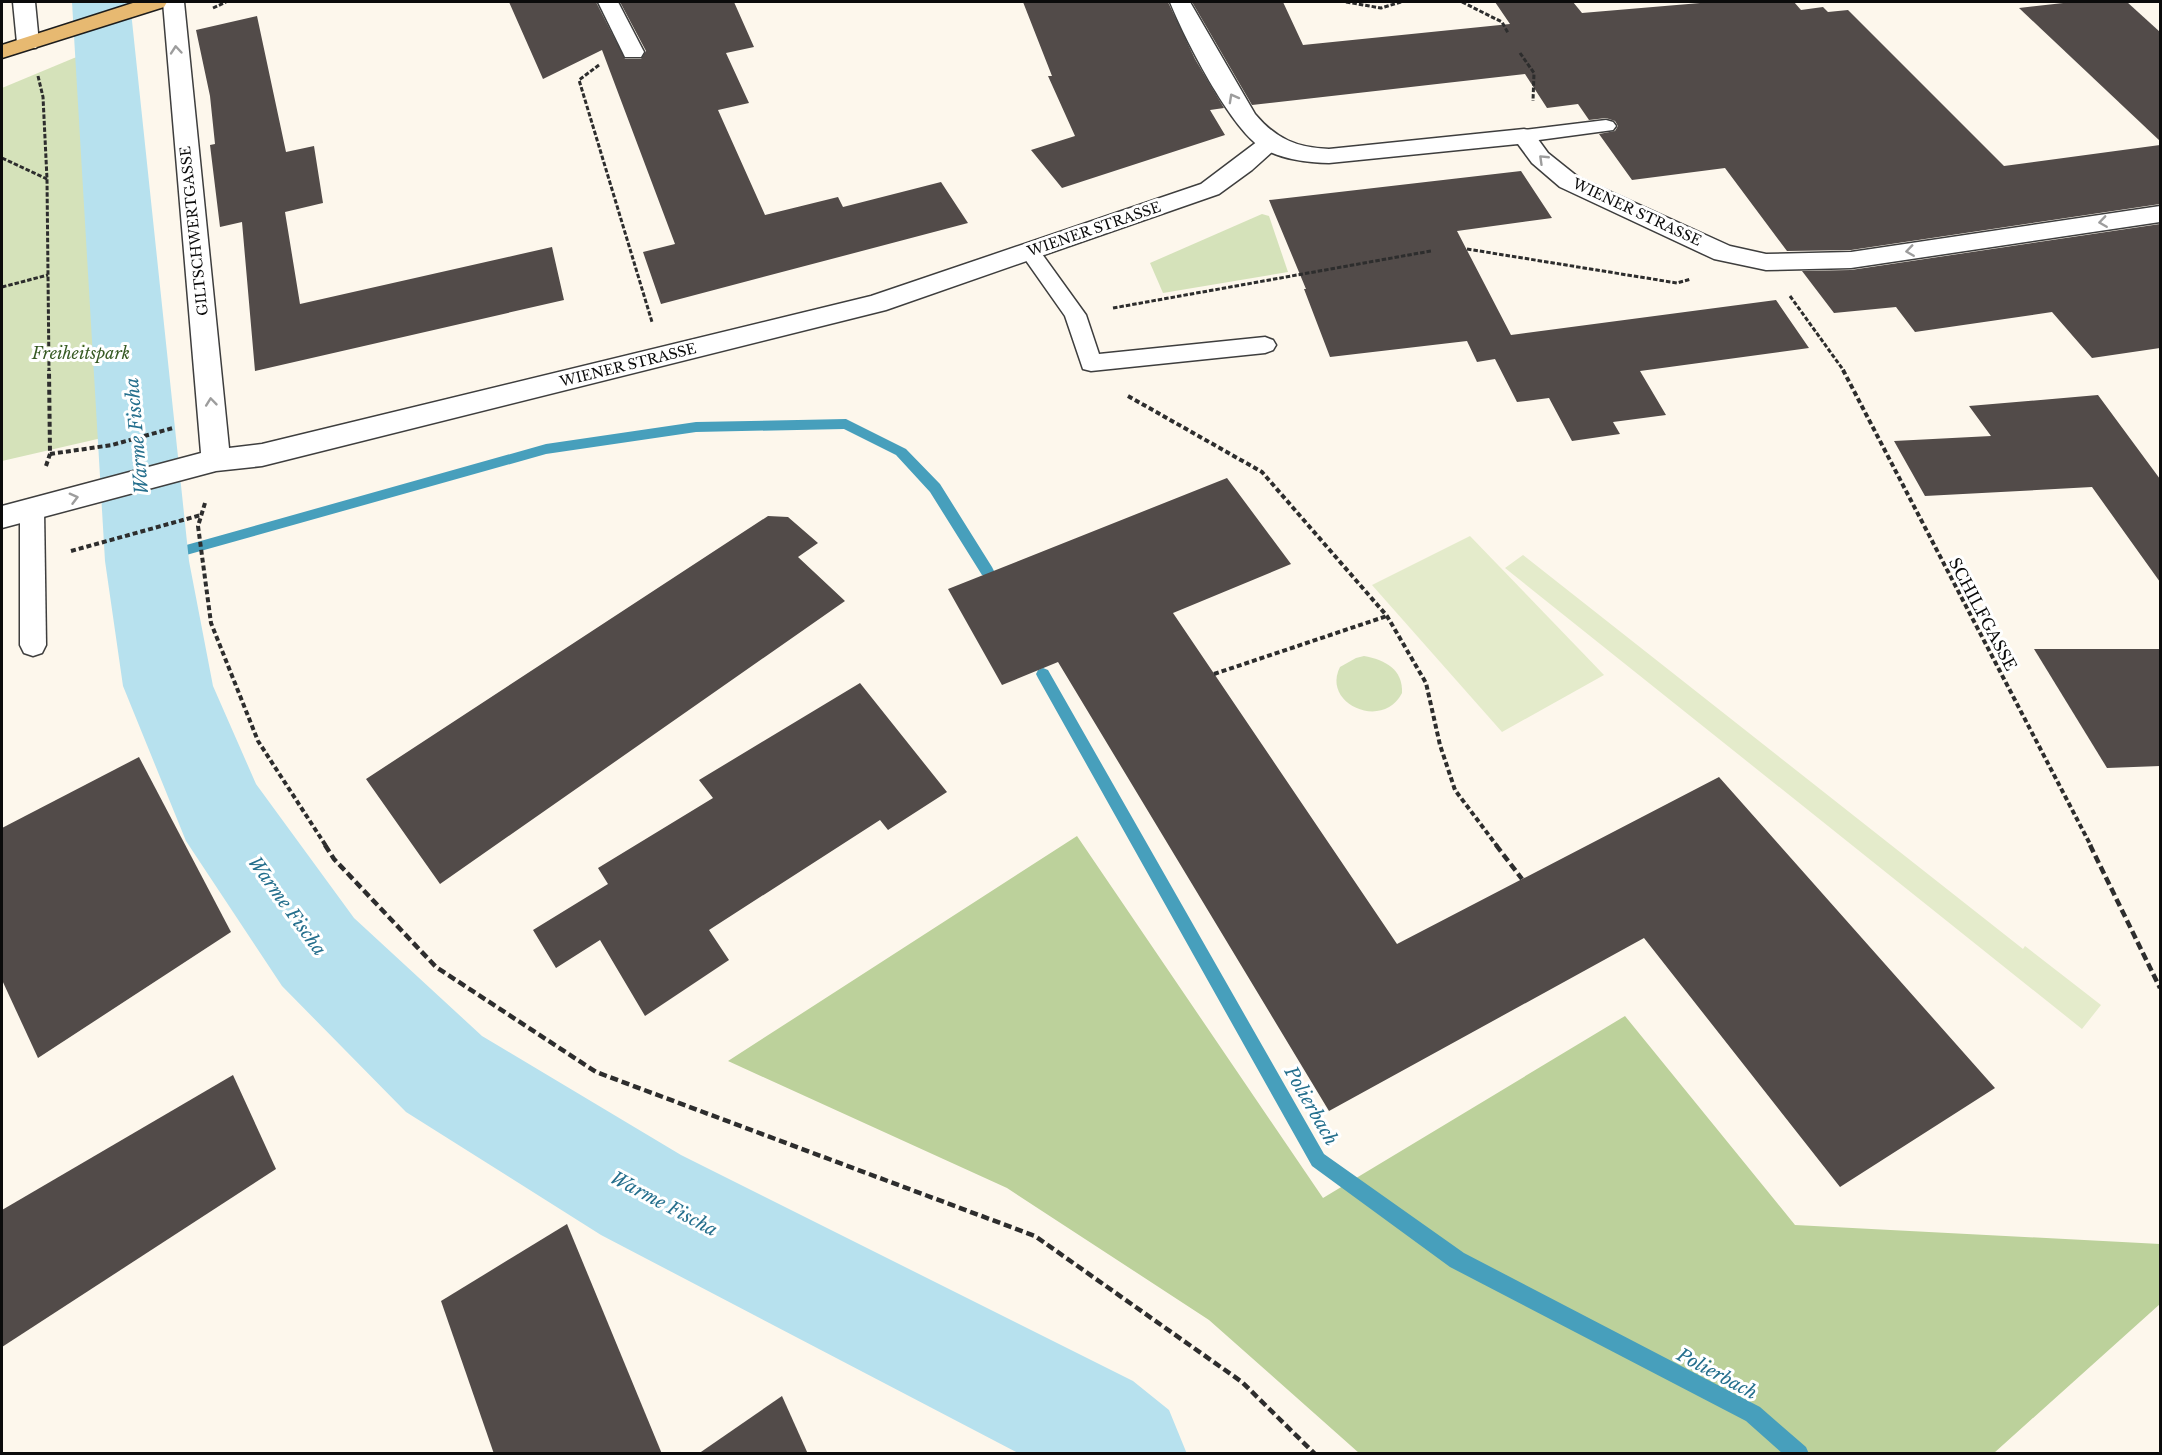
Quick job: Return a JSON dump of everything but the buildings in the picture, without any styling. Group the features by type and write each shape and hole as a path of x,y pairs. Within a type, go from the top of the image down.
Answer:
{"main road":[{"path":"2,52 156,2"}],"street":[{"path":"24,2 28,43"},
{"name":"GILTSCHWERTGASSE","path":"172,2 216,460"},
{"path":"608,2 633,52"},
{"path":"1180,2 1246,121 1270,143 1310,156 1329,156 1524,136"},
{"name":"WIENER STRASSE","path":"1524,136 1540,158 1569,182 1723,253 1766,262 1851,260 2160,214"},
{"name":"WIENER STRASSE","path":"2,517 216,460 262,455 877,304 1210,189 1270,143"}],"lane":[{"path":"1524,136 1606,126"},
{"path":"1030,252 1075,315 1091,363 1265,345"},
{"path":"32,509 33,645"}],"path":[{"path":"1346,2 1367,8 1396,5 1401,2"},
{"path":"1462,2 1502,22 1508,33"},
{"path":"633,52 602,62 579,80 663,356"},
{"path":"1520,52 1534,73 1535,94 1524,136"},
{"path":"32,509 50,454 47,179 44,97 37,71"},
{"path":"2,158 47,179"},
{"path":"1467,249 1677,283 1699,278"},
{"path":"1075,315 1431,251"},
{"name":"SCHILFGASSE","path":"1766,262 1842,368 2087,838 2160,988"},
{"path":"2,287 48,275"},
{"path":"1091,363 1133,400 1262,472 1387,616 1426,683 1440,746 1455,790 1522,879"},
{"path":"50,454 112,445 163,430"},
{"path":"121,536 201,515"},
{"path":"198,526 211,623 258,741 334,859 436,967 597,1072 1035,1236 1242,1382 1315,1454"},
{"path":"1214,675 1387,616"}],"green space":[{"name":"Freiheitspark","path":"133,40 167,423 2,461 2,88 74,58"},
{"path":"1262,214 1269,216 1288,272 1163,293 1150,263"},
{"path":"1470,536 1604,675 1502,732 1372,585"},
{"path":"1523,555 2023,949 2025,946 2101,1005 2082,1029 1505,568"},
{"path":"1364,656 1386,663 1396,672 1402,685 1402,693 1393,704 1382,710 1369,711 1357,708 1346,702 1339,692 1336,680 1340,667"},
{"path":"1077,836 1323,1198 1625,1016 1795,1225 2160,1244 2160,1304 1994,1453 1359,1453 1209,1320 1007,1188 728,1061"}],"waterway":[{"name":"Warme Fischa","path":"101,2 147,561 168,686 220,811 318,952 444,1074 641,1195 1090,1424 1125,1454"},
{"path":"147,561 546,449 696,427 846,424 901,452 935,488 987,571"},
{"name":"Polierbach","path":"1043,674 1318,1160 1457,1260 1753,1414 1799,1454"}]}
